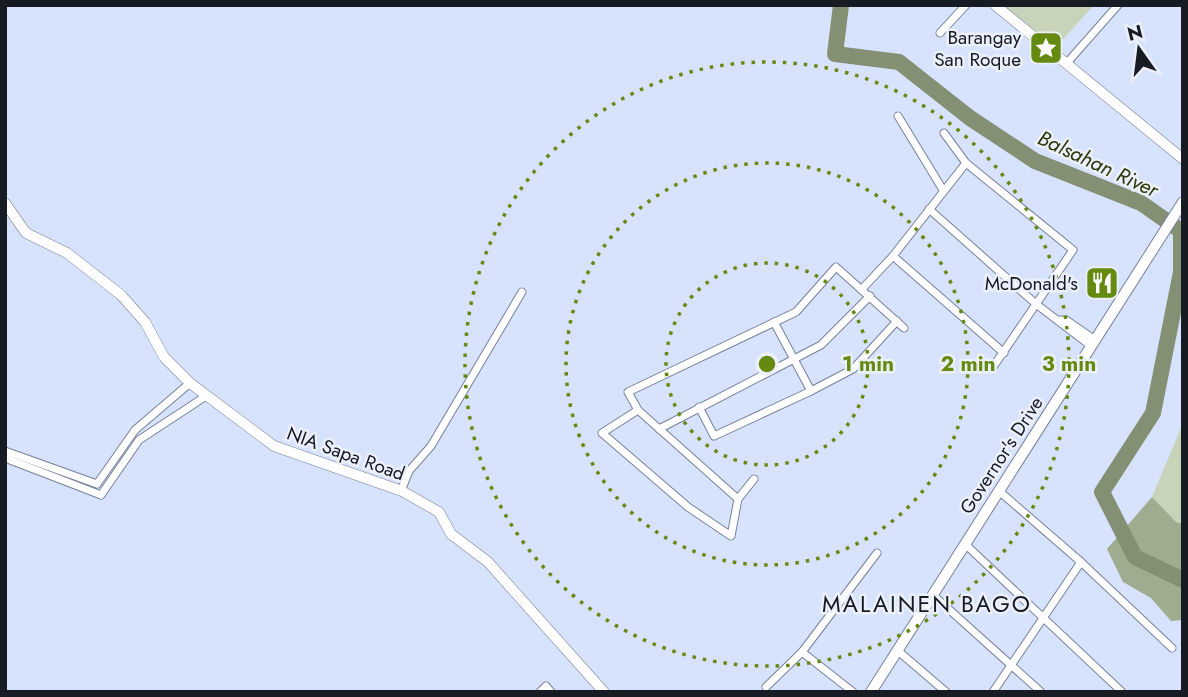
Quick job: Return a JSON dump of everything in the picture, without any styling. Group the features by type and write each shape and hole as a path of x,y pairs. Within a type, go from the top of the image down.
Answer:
{"main road":[{"name":"Governor's Drive","path":"875,690 1089,340 1180,207"}],"street":[{"path":"940,33 966,5"},
{"path":"995,5 1183,159"},
{"path":"1066,65 1118,5"},
{"path":"898,116 943,190"},
{"path":"944,132 966,163 1073,250 993,367"},
{"path":"862,289 893,256 966,163"},
{"name":"NIA Sapa Road","path":"5,203 26,233 67,253 121,295 145,322 164,357 190,383 274,446 401,491 439,512 451,534 488,562 604,692"},
{"path":"929,209 1035,304 1059,320 1062,325 1089,340"},
{"path":"893,256 1004,353"},
{"path":"738,499 638,410 628,392 796,312 836,267 904,328"},
{"path":"401,491 409,471 431,446 522,292"},
{"path":"659,429 821,345 870,296"},
{"path":"699,407 713,436 853,369 897,321"},
{"path":"774,322 811,391"},
{"path":"97,484 135,430 190,383"},
{"path":"101,495 139,440 206,396"},
{"path":"638,410 602,433 688,507 731,536 738,499 754,479"},
{"path":"141,424 150,433"},
{"path":"5,451 97,484"},
{"path":"5,458 101,495"},
{"path":"97,484 101,495"},
{"path":"999,491 1081,562 1171,648"},
{"path":"965,544 1122,692"},
{"path":"766,687 803,651 877,553"},
{"path":"993,692 1081,562"},
{"path":"933,595 1041,692"},
{"path":"897,650 946,692"},
{"path":"803,651 852,692"},
{"path":"540,692 546,686 551,692"}],"green space":[{"path":"1003,5 1094,5 1056,47"},
{"path":"1183,423 1183,524 1176,522 1152,497"},
{"path":"1152,497 1176,522 1183,524 1183,620 1171,621 1151,598 1123,582 1107,549"}],"waterway":[{"name":"Balsahan River","path":"841,5 835,54 899,62 970,118 1035,161 1141,203 1181,231 1181,272 1153,413 1102,492 1135,557 1183,580"}],"place":[{"name":"Barangay San Roque","path":"1046,48"},
{"name":"McDonald's","path":"1102,283"}],"district":[{"name":"MALAINEN BAGO","path":"927,604"}]}
